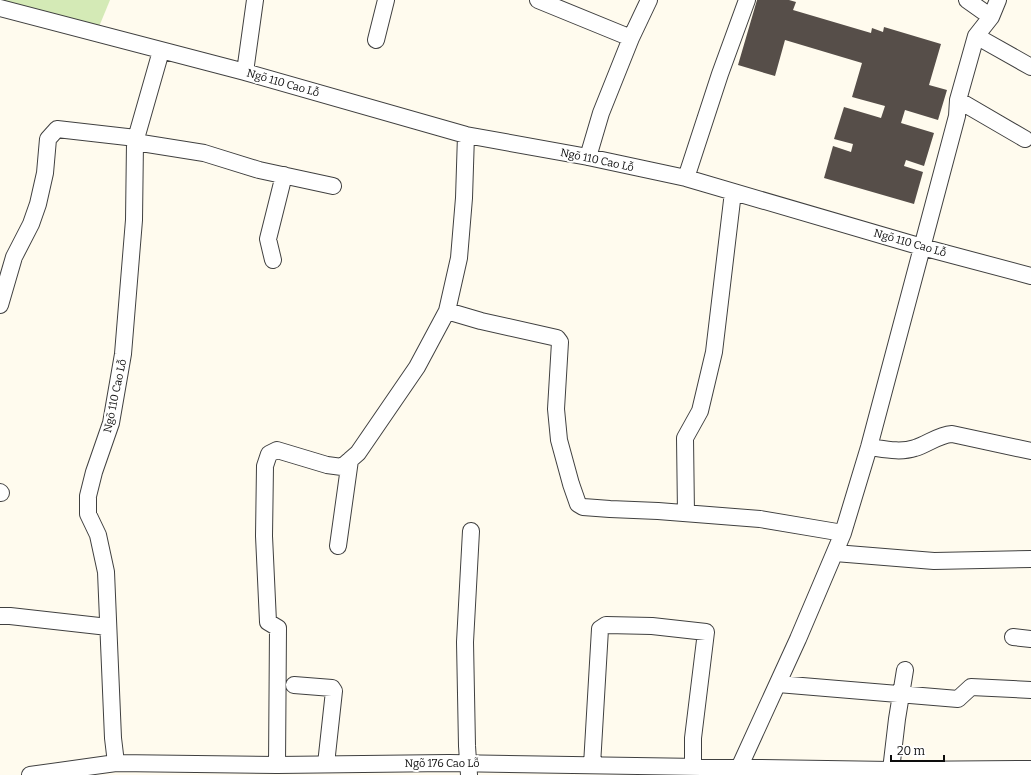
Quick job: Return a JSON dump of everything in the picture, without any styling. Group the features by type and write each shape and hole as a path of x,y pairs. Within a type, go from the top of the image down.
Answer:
{"street":[{"path":"245,72 255,0"},
{"path":"376,40 386,0"},
{"path":"538,0 631,38"},
{"path":"588,157 601,113 631,38 649,0"},
{"path":"686,178 720,74 747,0"},
{"path":"967,0 991,17"},
{"path":"739,768 778,684 844,533 869,447 957,116 958,100 976,36 991,17 998,0"},
{"name":"Ngõ 110 Cao Lỗ","path":"0,8 245,72 466,135 588,157 686,178 922,247 1031,276"},
{"path":"976,36 1031,67"},
{"name":"Ngõ 110 Cao Lỗ","path":"116,763 113,738 106,572 98,535 88,514 88,496 94,472 111,423 124,354 134,220 135,140 161,51"},
{"path":"958,100 1025,138"},
{"path":"0,306 14,257 31,224 38,204 45,174 48,139 57,129 135,140 204,153 259,170 333,186"},
{"path":"277,765 278,628 268,622 264,536 265,466 269,454 276,450 327,465 342,467 358,453 417,367 447,311 459,258 464,198 466,135"},
{"path":"273,260 268,239 284,175"},
{"path":"686,513 686,438 700,411 714,352 733,192"},
{"path":"447,311 481,321 557,338 560,342 556,409 559,440 570,484 578,504 583,507 760,519 844,533"},
{"path":"869,447 904,450 915,448 944,434 952,434 1031,451"},
{"path":"338,546 350,460"},
{"path":"469,769 467,746 465,642 471,531"},
{"path":"835,553 934,561 1031,559"},
{"path":"0,616 108,627"},
{"path":"598,769 600,629 606,625 652,626 706,632 694,738 693,767"},
{"path":"1013,637 1031,639"},
{"path":"891,770 905,670"},
{"path":"778,684 958,699 971,687 1031,690"},
{"path":"294,685 332,688 334,691 326,764"},
{"name":"Ngõ 176 Cao Lỗ","path":"30,775 116,763 198,769 237,770 277,765 326,764 469,769 693,767 854,772 891,770 939,772 1026,771"}],"green space":[{"path":"0,0 110,0 96,34"}],"building":[{"path":"757,0 789,0 796,2 793,10 871,33 872,28 883,32 884,27 941,44 929,85 947,90 938,120 905,110 901,123 934,133 924,166 906,160 904,166 923,172 914,204 824,178 833,146 851,152 853,144 834,139 844,107 881,118 885,106 852,97 862,63 785,40 775,76 738,65"}]}
